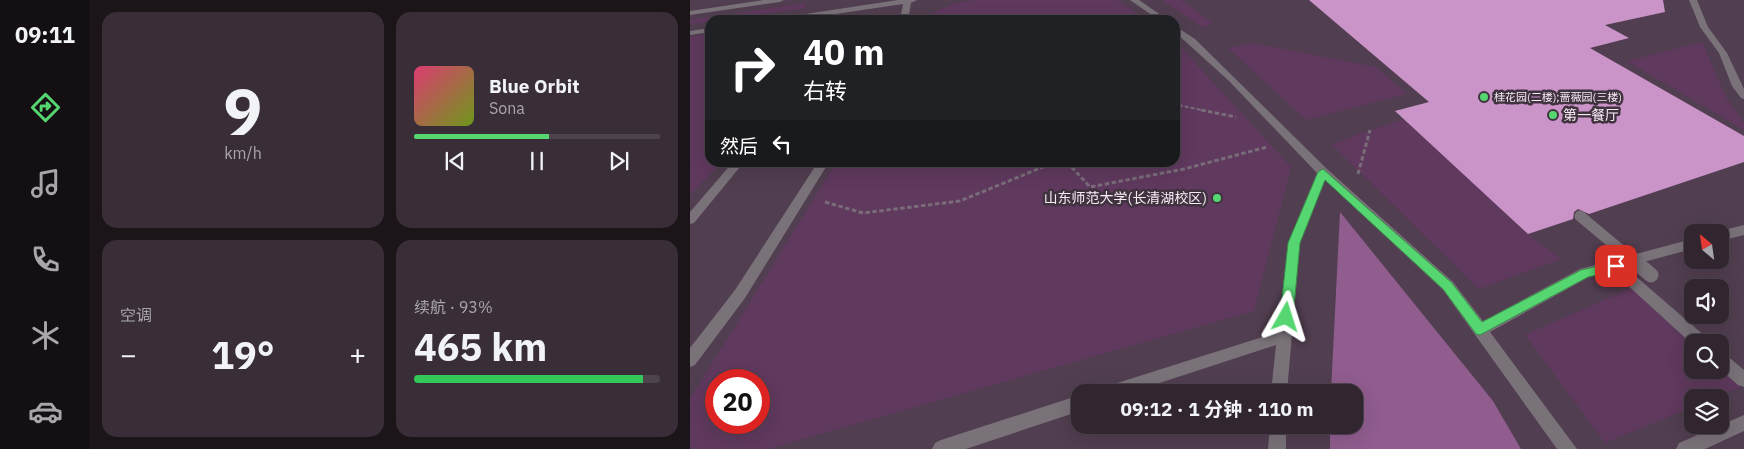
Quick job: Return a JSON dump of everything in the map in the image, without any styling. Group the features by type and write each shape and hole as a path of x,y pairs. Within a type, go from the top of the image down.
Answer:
{"street":[{"path":"690,12 780,0"},
{"path":"846,15 849,10 866,0"},
{"path":"905,15 909,0"},
{"path":"814,15 913,0"},
{"path":"1134,0 1156,15"},
{"path":"1693,0 1704,27 1723,54 1737,86 1744,96"},
{"path":"690,33 705,31"},
{"path":"1180,32 1192,41 1323,172 1448,286 1568,449"},
{"path":"690,220 735,167"},
{"path":"690,360 740,294 821,167"},
{"path":"1281,384 1294,243 1323,172"},
{"path":"1580,216 1651,275"},
{"path":"1729,234 1744,230"},
{"path":"1480,330 1585,273 1684,246"},
{"path":"1616,266 1692,334"},
{"path":"1136,384 1285,336"},
{"path":"1729,367 1744,380"},
{"path":"941,449 1071,406"},
{"path":"1685,449 1744,423"},
{"path":"1277,449 1278,434"}],"path":[{"path":"1180,104 1276,124"},
{"path":"1351,198 1370,130"},
{"path":"1072,167 1090,186 1184,169 1292,140"},
{"path":"804,196 863,213 960,201 1043,167"}],"shaded area":[{"name":"山东师范大学(长清湖校区)","path":"690,0 1744,0 1744,449 690,449"},
{"path":"976,0 1117,0 1139,15 928,15 955,3"},
{"path":"1162,0 1181,0 1212,22 1204,28"},
{"path":"806,3 805,8 755,15 724,15"},
{"path":"705,18 705,22 690,24 690,20"},
{"path":"705,35 705,167 717,167 690,195 690,37"},
{"path":"1702,42 1726,97 1744,123 1744,130 1627,61"},
{"path":"1253,43 1376,67 1407,94 1306,120 1228,48"},
{"path":"1180,46 1291,167 1254,311 768,449 690,449 690,399 705,375 705,434 770,434 770,369 709,369 834,167 1180,167"},
{"path":"1404,119 1528,234 1561,259 1479,289 1332,145"},
{"path":"1340,212 1493,401 1521,449 1330,449 1330,434 1363,434 1363,384 1331,384"},
{"path":"1631,288 1684,337 1684,379 1729,379 1729,376 1741,387 1729,392 1729,389 1684,389 1684,410 1605,443 1525,335"}],"building":[{"name":"第一餐厅","path":"1309,0 1663,0 1665,12 1605,25 1629,38 1590,48 1744,136 1744,162 1589,214 1578,209 1574,212 1573,219 1528,234 1395,111 1429,102"}],"place":[{"name":"桂花园(二楼);蔷薇园(三楼)","path":"1484,97"},
{"name":"第一餐厅","path":"1553,115"},
{"name":"山东师范大学(长清湖校区)","path":"1217,198"}],"route":[{"path":"1286,317 1294,243 1323,172 1448,286 1480,330 1585,273 1616,266"}]}
